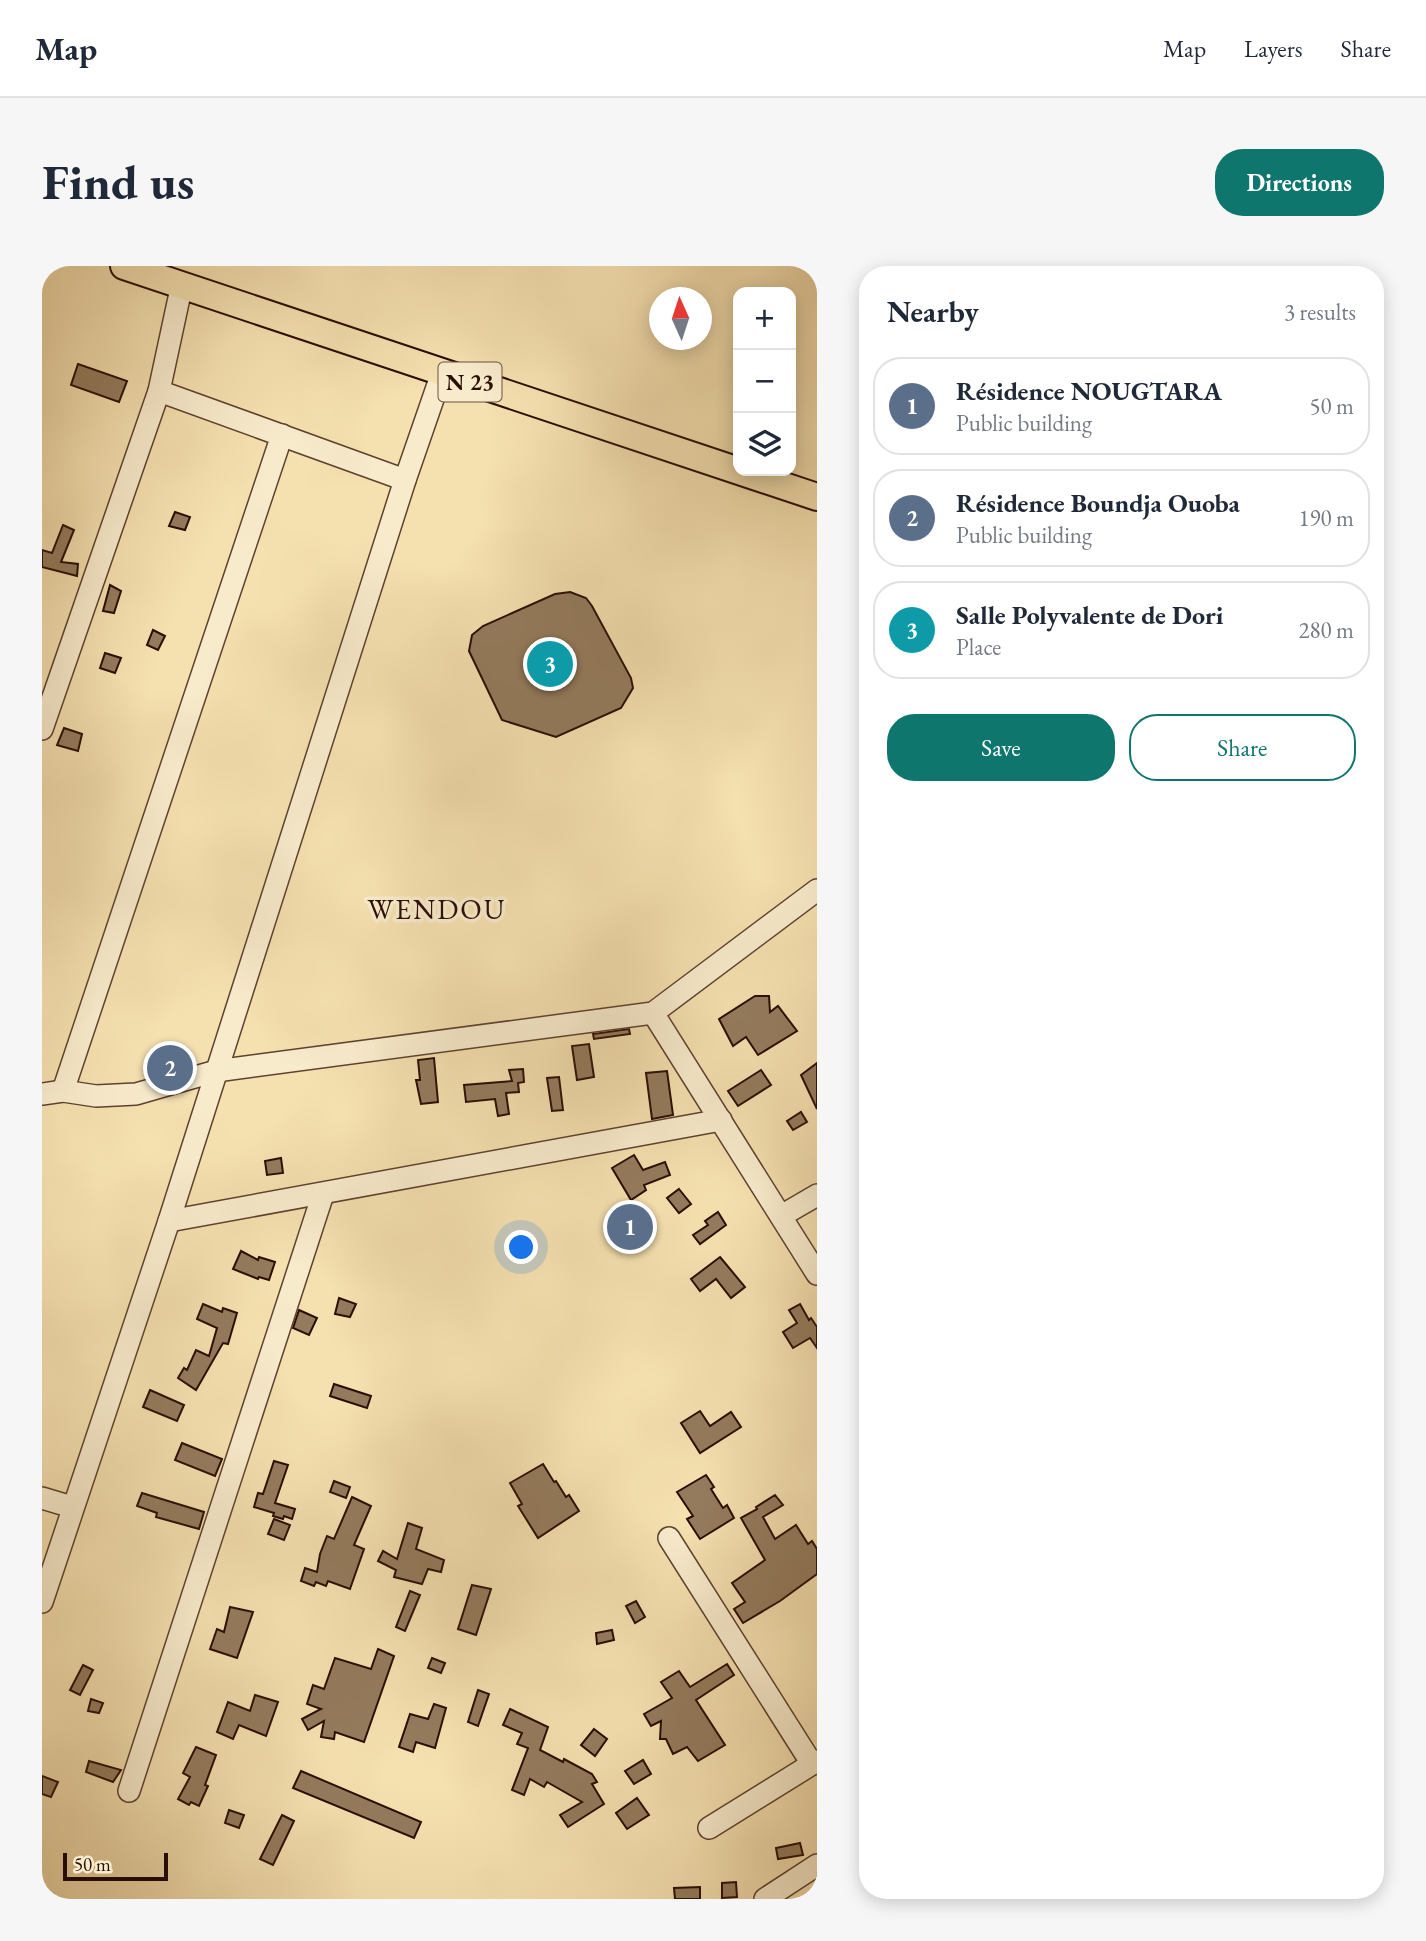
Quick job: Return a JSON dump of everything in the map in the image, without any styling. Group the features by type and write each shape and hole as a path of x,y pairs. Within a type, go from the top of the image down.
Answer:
{"main road":[{"name":"N 23","path":"124,266 817,497"}],"street":[{"path":"42,729 159,391 181,284"},
{"path":"42,1602 169,1221 405,480 442,373"},
{"path":"159,391 405,480"},
{"path":"282,435 52,1093 96,1096 136,1094 216,1071 653,1013 817,890"},
{"path":"653,1013 817,1274"},
{"path":"169,1221 721,1121"},
{"path":"128,1791 323,1194"},
{"path":"780,1216 817,1195"},
{"path":"42,1498 72,1507"},
{"path":"669,1538 814,1762 709,1828"},
{"path":"765,1899 817,1865"}],"building":[{"path":"78,364 127,381 119,402 71,385"},
{"path":"175,512 190,517 185,530 169,526"},
{"path":"63,525 74,530 61,562 78,564 77,576 42,567 42,550 52,553"},
{"path":"110,585 121,591 114,613 103,611"},
{"path":"570,592 586,598 592,606 631,678 633,688 621,708 556,737 502,720 469,651 472,635 483,626 555,594"},
{"path":"153,630 165,636 158,650 147,645"},
{"path":"105,653 121,658 115,673 100,668"},
{"path":"64,728 82,734 78,751 57,745"},
{"path":"755,996 769,996 770,1012 778,1006 797,1031 758,1055 746,1037 733,1046 719,1019"},
{"path":"629,1029 630,1034 594,1039 593,1034"},
{"path":"589,1044 594,1077 577,1080 572,1046"},
{"path":"434,1058 438,1102 421,1104 416,1080 420,1080 418,1060"},
{"path":"817,1063 817,1109 801,1075"},
{"path":"523,1069 524,1082 518,1083 519,1092 506,1093 509,1114 498,1116 495,1099 466,1102 464,1085 512,1081 509,1070"},
{"path":"761,1070 771,1085 738,1106 728,1091"},
{"path":"667,1071 673,1115 652,1119 646,1073"},
{"path":"559,1077 563,1110 552,1111 547,1078"},
{"path":"801,1112 807,1122 793,1130 787,1121"},
{"path":"634,1155 643,1170 665,1162 670,1175 644,1185 646,1190 631,1200 612,1168"},
{"path":"281,1158 283,1173 267,1175 265,1161"},
{"path":"679,1189 691,1204 679,1213 667,1198"},
{"path":"718,1212 726,1225 700,1244 693,1235 708,1225 705,1221"},
{"path":"241,1251 258,1260 259,1257 275,1262 269,1280 258,1279 233,1269"},
{"path":"720,1257 745,1287 731,1298 716,1279 700,1291 691,1279"},
{"path":"339,1298 356,1304 350,1317 335,1314"},
{"path":"203,1304 222,1312 223,1308 237,1313 228,1344 223,1343 196,1390 178,1378 184,1368 187,1370 196,1350 209,1356 217,1328 197,1319"},
{"path":"800,1304 809,1320 811,1318 817,1327 817,1348 810,1338 793,1348 783,1332 797,1323 789,1310"},
{"path":"299,1310 317,1318 309,1335 293,1328"},
{"path":"334,1384 371,1396 367,1408 330,1396"},
{"path":"150,1390 184,1405 177,1421 143,1407"},
{"path":"700,1411 710,1426 731,1412 741,1427 700,1453 681,1423"},
{"path":"182,1443 222,1459 215,1476 175,1460"},
{"path":"274,1461 288,1465 275,1503 295,1509 292,1519 273,1516 274,1513 254,1507 258,1493 263,1494"},
{"path":"543,1464 554,1482 556,1481 566,1497 569,1495 579,1511 538,1538 518,1506 522,1504 510,1483"},
{"path":"706,1475 723,1508 727,1505 734,1518 700,1539 687,1519 693,1516 677,1492"},
{"path":"334,1481 350,1487 346,1498 330,1492"},
{"path":"142,1493 204,1512 199,1529 156,1517 157,1513 137,1506"},
{"path":"775,1495 783,1505 763,1517 775,1539 796,1525 808,1544 812,1541 817,1549 817,1574 743,1623 734,1609 745,1602 732,1583 765,1560 741,1518"},
{"path":"352,1497 371,1506 354,1545 364,1549 350,1589 328,1581 326,1586 316,1582 314,1586 301,1581 305,1568 317,1572 327,1536 334,1539"},
{"path":"274,1519 290,1525 284,1540 268,1534"},
{"path":"408,1523 422,1528 416,1549 444,1560 441,1572 428,1569 422,1584 394,1577 396,1570 378,1561 383,1551 397,1559"},
{"path":"472,1585 491,1589 476,1635 458,1629"},
{"path":"410,1591 420,1595 405,1631 396,1627"},
{"path":"636,1601 645,1617 635,1623 626,1606"},
{"path":"230,1607 253,1612 237,1658 210,1649 217,1629 224,1632"},
{"path":"612,1630 614,1640 597,1644 596,1633"},
{"path":"378,1649 394,1656 364,1742 335,1732 334,1739 321,1737 324,1721 308,1730 302,1719 321,1709 307,1704 313,1685 324,1689 335,1658 371,1669"},
{"path":"432,1658 445,1663 441,1673 428,1668"},
{"path":"727,1664 734,1675 696,1700 725,1745 698,1761 687,1747 673,1754 666,1739 660,1739 661,1721 651,1726 644,1714 672,1698 661,1682 679,1671 690,1687"},
{"path":"83,1665 93,1670 80,1695 70,1690"},
{"path":"478,1690 489,1694 478,1726 468,1722"},
{"path":"255,1695 278,1702 266,1736 239,1725 233,1739 217,1732 228,1702 250,1711"},
{"path":"91,1699 103,1703 99,1713 88,1711"},
{"path":"434,1704 446,1708 435,1748 416,1742 413,1752 399,1747 410,1714 428,1719"},
{"path":"510,1709 548,1727 540,1750 592,1774 597,1782 592,1784 604,1804 568,1827 560,1815 582,1802 547,1782 544,1787 530,1779 524,1795 512,1790 528,1748 517,1744 522,1733 503,1725"},
{"path":"594,1729 607,1739 595,1756 581,1745"},
{"path":"196,1747 216,1755 205,1785 208,1786 199,1806 191,1802 189,1805 178,1799 190,1777 183,1773"},
{"path":"643,1760 651,1774 634,1784 625,1771"},
{"path":"89,1761 121,1770 113,1782 86,1772"},
{"path":"301,1771 421,1822 414,1838 293,1788"},
{"path":"42,1776 58,1782 51,1797 42,1794"},
{"path":"637,1798 649,1815 627,1829 616,1813"},
{"path":"229,1810 244,1815 239,1828 225,1823"},
{"path":"282,1815 294,1821 273,1865 260,1859"},
{"path":"800,1843 803,1855 778,1859 776,1848"},
{"path":"736,1882 737,1897 722,1898 722,1883"},
{"path":"700,1887 700,1899 675,1899 674,1888"}],"place":[{"name":"Salle Polyvalente de Dori","path":"550,664"},
{"name":"Résidence Boundja Ouoba","path":"170,1068"},
{"name":"Résidence NOUGTARA","path":"630,1227"}],"district":[{"name":"WENDOU","path":"437,909"}]}
